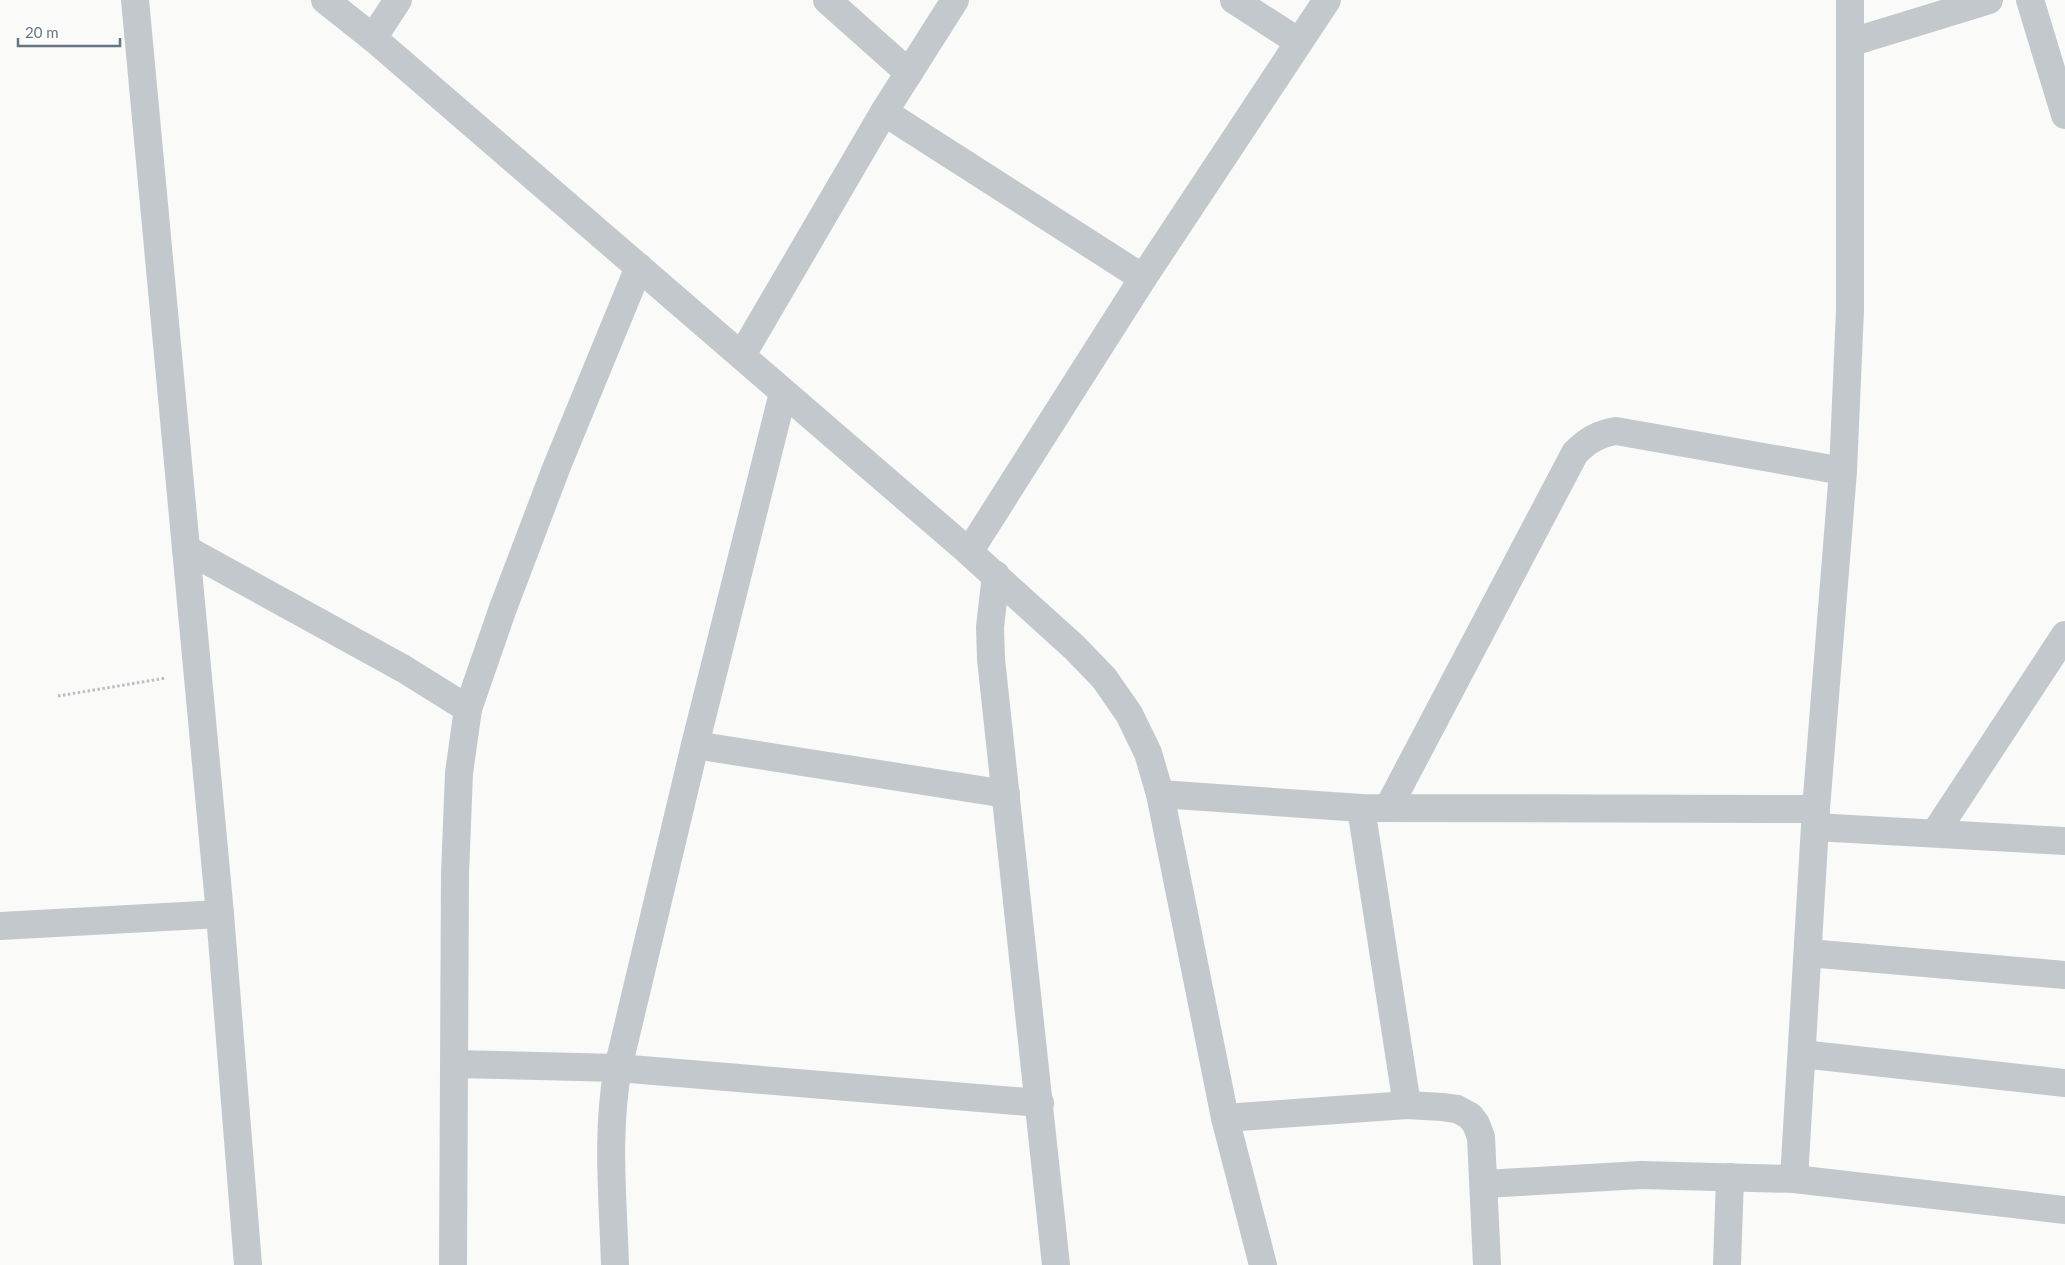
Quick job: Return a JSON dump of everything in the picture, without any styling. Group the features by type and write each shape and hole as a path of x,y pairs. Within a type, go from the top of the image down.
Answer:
{"street":[{"path":"136,0 220,914 248,1265"},
{"path":"325,0 373,38 996,575 1074,647 1104,678 1129,714 1148,753 1160,794 1225,1118 1263,1265"},
{"path":"373,38 398,0"},
{"path":"827,0 909,73"},
{"path":"742,355 884,112 955,0"},
{"path":"1234,0 1299,42"},
{"path":"969,552 1143,278 1327,0"},
{"path":"1794,1179 1816,818 1843,471 1850,310 1852,42 1850,0"},
{"path":"1852,42 1989,0"},
{"path":"2030,0 2065,115"},
{"path":"884,112 1143,278"},
{"path":"453,1265 456,874 459,791 468,709 503,608 557,466 639,267"},
{"path":"615,1265 612,1129 613,1095 618,1068 695,745 783,393"},
{"path":"1388,808 1575,453 1588,441 1601,433 1616,431 1843,471"},
{"path":"186,549 404,669 468,709"},
{"path":"996,575 990,627 991,659 1056,1265"},
{"path":"1935,833 2065,635"},
{"path":"695,745 1006,794"},
{"path":"1160,794 1361,808 1816,818 1935,833 2065,841"},
{"path":"1361,808 1407,1105"},
{"path":"0,926 220,914"},
{"path":"1808,954 2065,975"},
{"path":"1802,1054 2065,1083"},
{"path":"454,1064 618,1068 1040,1103"},
{"path":"1225,1118 1407,1105 1457,1109 1470,1116 1476,1124 1481,1137 1485,1184 1487,1265"},
{"path":"1485,1184 1641,1175 1794,1179 2065,1210"},
{"path":"1727,1265 1730,1177"}],"path":[{"path":"58,696 197,672"}]}
